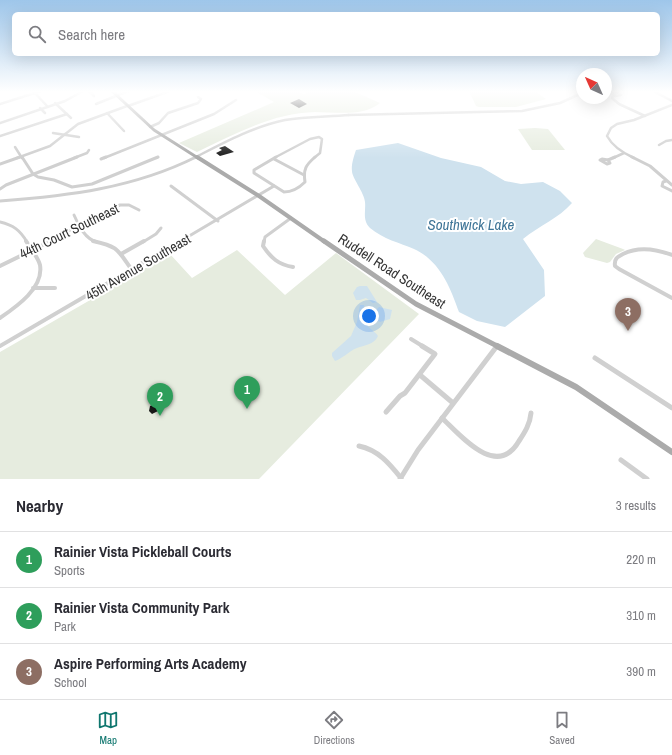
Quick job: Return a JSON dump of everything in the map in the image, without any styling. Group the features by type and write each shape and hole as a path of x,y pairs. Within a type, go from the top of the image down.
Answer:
{"main road":[{"name":"Ruddell Road Southeast","path":"135,113 150,127 260,196 416,304 576,387 672,452"}],"street":[{"path":"0,123 26,113"},
{"path":"150,127 159,123 168,113"},
{"path":"101,159 215,113"},
{"path":"0,202 87,196 132,185 158,176 162,172 237,137 265,126 286,120 305,117 420,113"},
{"path":"640,113 645,116"},
{"path":"651,113 617,124 608,131 607,136 610,142 624,153 649,165 672,185"},
{"path":"0,136 67,114 71,118"},
{"path":"0,164 50,146 78,124 107,114 124,131"},
{"path":"53,133 79,137"},
{"path":"312,138 322,138 323,141 320,153 307,163 304,183 291,191 284,192 253,171 274,159 312,138"},
{"path":"659,145 666,141 672,140"},
{"path":"15,147 33,174 38,177 54,180 72,187 92,184 158,157"},
{"path":"0,189 6,185 87,153 89,150"},
{"path":"608,160 624,153"},
{"path":"274,159 304,175"},
{"path":"666,180 662,182 662,186 672,191"},
{"path":"171,186 218,221"},
{"name":"45th Avenue Southeast","path":"0,346 218,221 274,186"},
{"name":"44th Court Southeast","path":"0,266 118,206 125,204 132,205 139,210"},
{"path":"74,215 79,226 90,240 112,244 132,270"},
{"path":"291,218 265,237 263,246 267,252 282,265 293,266"},
{"path":"0,222 17,228 32,250 40,268 33,288 19,304 0,318"},
{"path":"121,254 156,234 161,228"},
{"path":"672,255 649,248 637,249 627,251 614,262 615,266 619,269 672,298"},
{"path":"33,288 55,288"},
{"path":"386,412 420,375 435,354 411,339"},
{"path":"359,446 377,451 401,478 418,450 497,346"},
{"path":"595,358 672,408"},
{"path":"420,375 453,403"},
{"path":"442,418 484,455 498,459 505,458 511,454 529,426 532,413"},
{"path":"622,460 647,479"}],"shaded area":[{"path":"248,113 297,113 269,120 225,138 197,152 179,143"},
{"path":"518,129 548,129 565,150 532,150"},
{"path":"596,239 625,250 616,254 610,262 607,263 585,257 583,253"},
{"path":"237,250 285,295 336,253 419,314 259,479 0,479 0,352 170,254 192,278"}],"water":[{"name":"Southwick Lake","path":"398,143 441,158 481,167 505,181 521,184 543,182 560,191 572,203 555,218 523,239 544,270 545,296 505,327 477,321 459,312 448,284 431,260 414,249 380,235 370,228 366,222 364,198 352,171 352,163 356,150"},
{"path":"367,286 377,302 373,303 366,298 356,300 353,293 357,287"},
{"path":"360,305 364,305 366,324 378,336 371,343 354,349 335,361 332,353 351,336 357,322"},
{"path":"379,307 392,310 390,319 380,322 375,319 373,313"}],"building":[{"path":"225,146 234,152 220,156 216,153 222,150 219,148"},
{"path":"156,403 159,405 158,411 152,414 149,411 150,406"}],"place":[{"name":"Aspire Performing Arts Academy","path":"628,331"},
{"name":"Rainier Vista Pickleball Courts","path":"247,409"},
{"name":"Rainier Vista Community Park","path":"160,416"}]}
